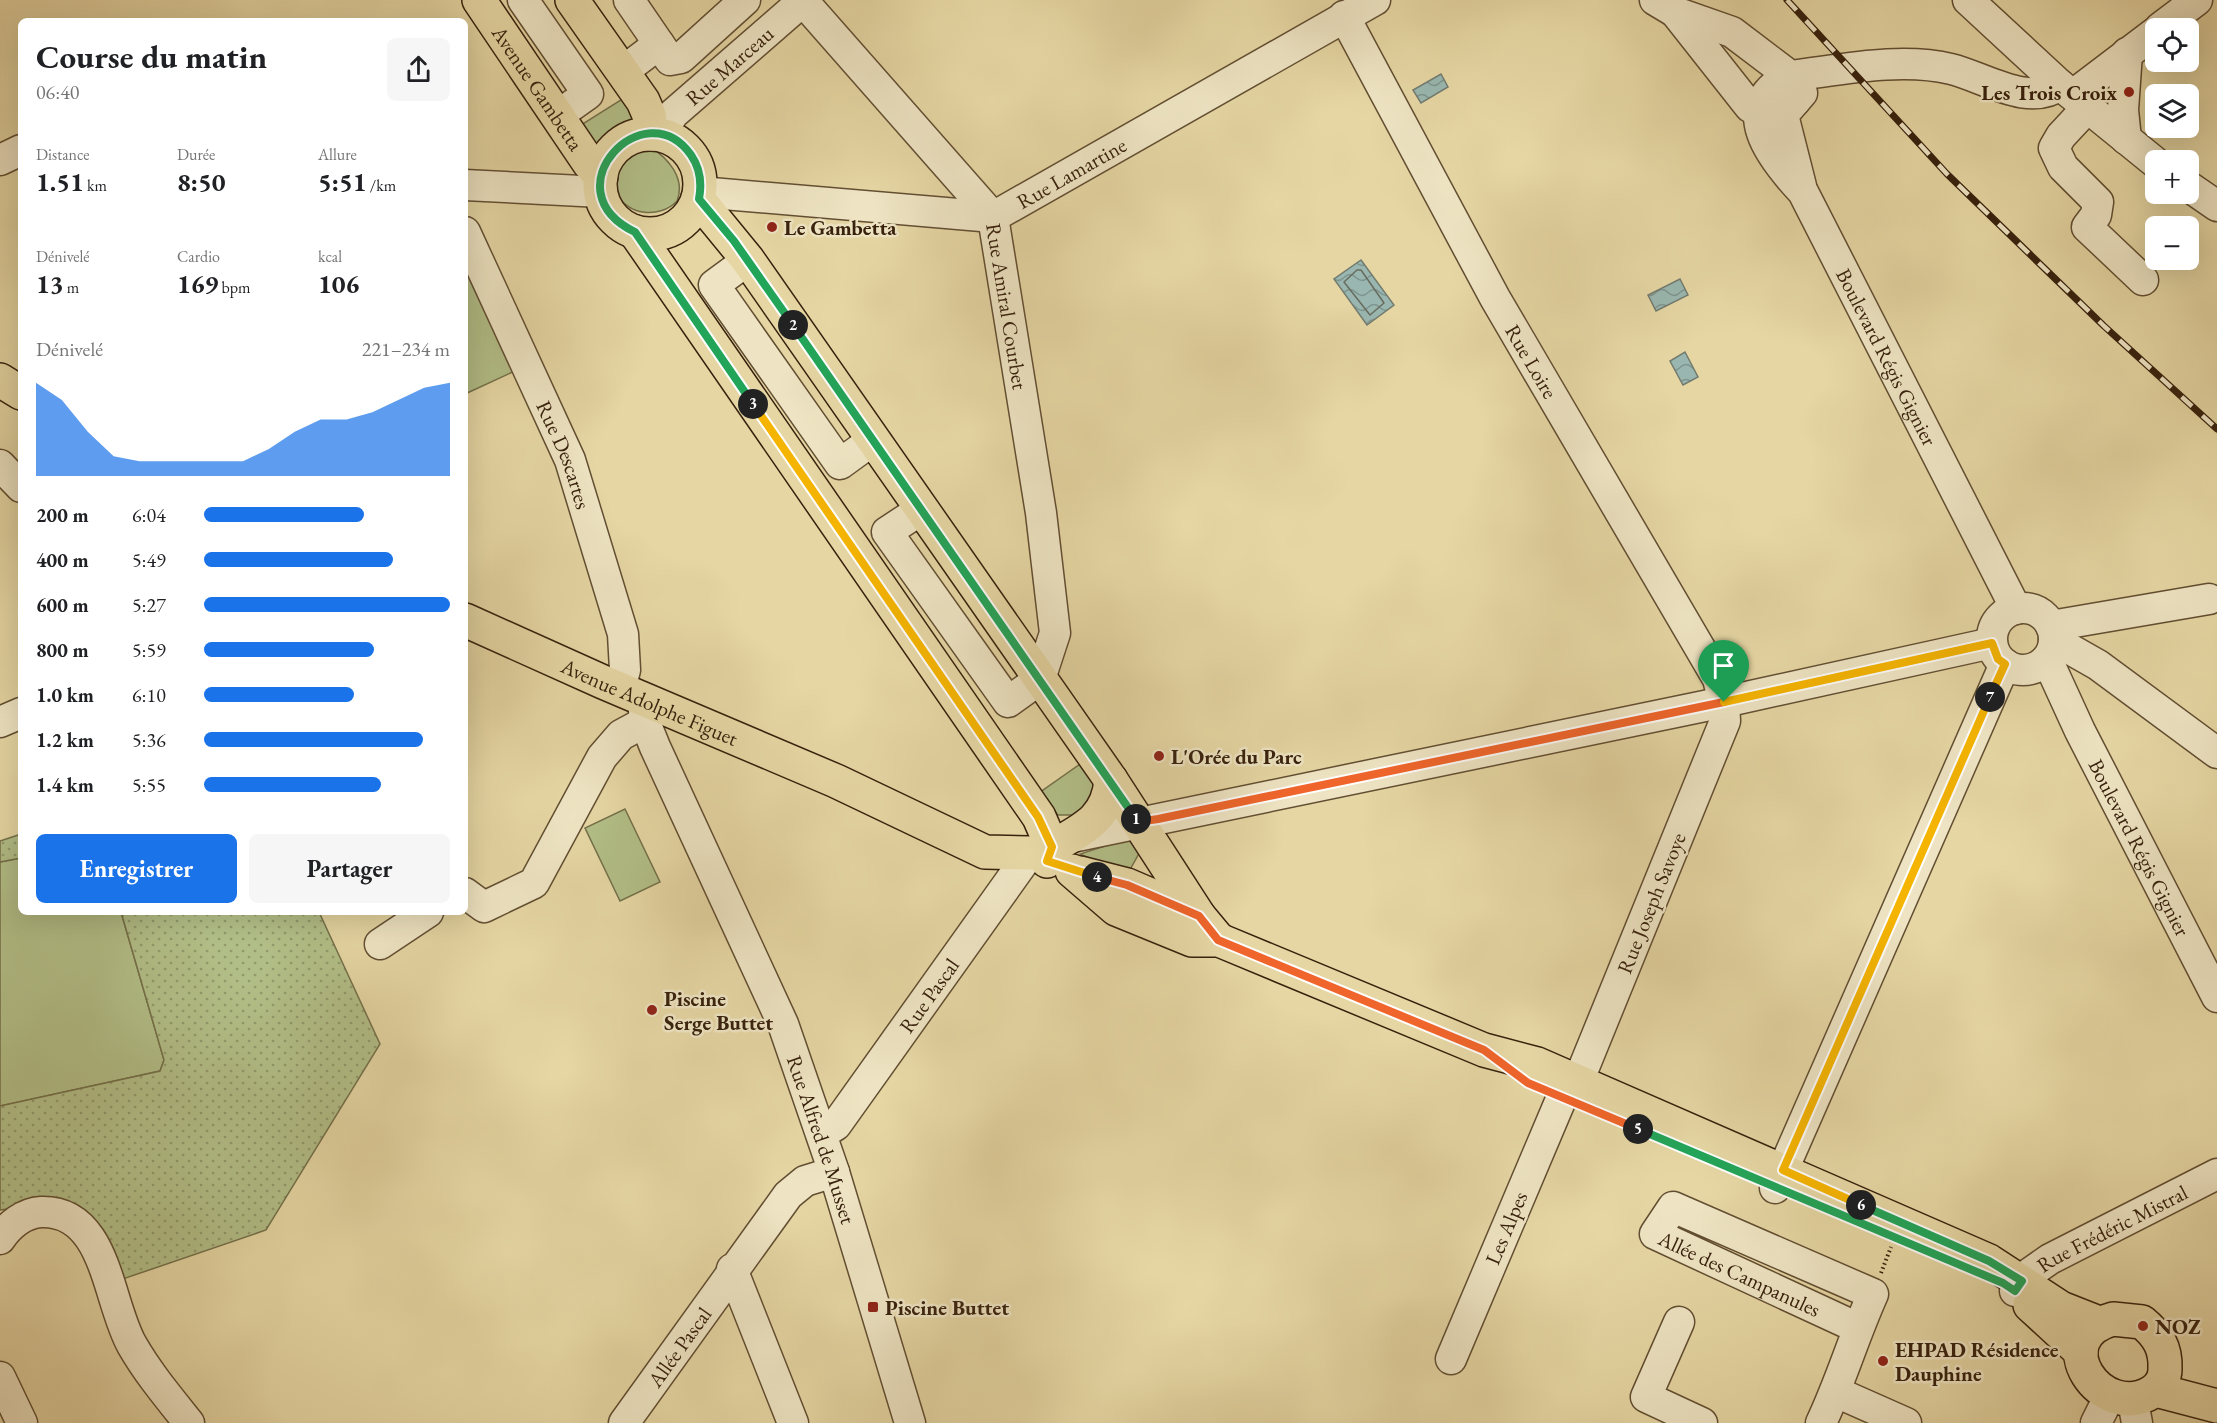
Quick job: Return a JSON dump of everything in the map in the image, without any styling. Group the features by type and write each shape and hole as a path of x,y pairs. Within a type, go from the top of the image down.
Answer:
{"main road":[{"name":"Avenue Gambetta","path":"479,0 601,184 612,217 635,232 1038,817 1054,854"},
{"path":"572,0 642,101 656,134 674,140 687,149 700,177 699,195 692,213 680,225 658,233 635,232"},
{"name":"Avenue Gambetta","path":"601,184 606,159 618,145 634,136 656,134"},
{"path":"699,195 748,260 1111,780 1209,928"},
{"path":"0,381 18,391"},
{"name":"Avenue Adolphe Figuet","path":"468,621 636,703 836,781 990,830 1127,885 1209,928 1484,1050 1528,1083 1570,1089 1779,1179"},
{"path":"1054,854 1097,818 1106,806 1111,780"},
{"path":"1779,1179 1894,1238 2003,1283 2018,1286 2061,1308 2099,1323"},
{"path":"1779,1179 1989,1261 2018,1286 2081,1352"},
{"path":"2133,1399 2162,1343 2142,1322 2113,1319 2099,1323 2089,1332 2081,1352 2081,1364 2086,1377 2097,1390 2133,1399 2217,1407"},
{"path":"2133,1399 2190,1378 2217,1387"}],"street":[{"path":"523,0 588,94 557,116"},
{"path":"629,0 670,60 681,58 745,0"},
{"name":"Rue Lamartine","path":"699,195 993,217 1375,0"},
{"path":"1968,0 2074,96 2145,154"},
{"path":"2174,18 2198,0"},
{"name":"Rue Marceau","path":"656,134 673,114 803,1"},
{"name":"Rue Amiral Courbet","path":"803,1 993,217 1041,513 1055,633 1040,679"},
{"path":"1665,6 1750,107 1804,91 1837,70 1924,66 1950,69 2024,93 2053,90 2074,96"},
{"path":"1665,6 1732,32 1779,100"},
{"name":"Rue Loire","path":"1344,16 1495,298 1718,679 1724,702"},
{"path":"2142,280 2087,227 2096,215 2098,202 2063,167 2054,148 2061,136 2074,96 2145,40"},
{"path":"622,72 659,44"},
{"path":"2126,139 2123,110 2127,53"},
{"path":"1995,84 2024,70 2033,60"},
{"name":"Boulevard Régis Gignier","path":"1779,100 1761,136 1775,162 1803,192 2016,609 2037,611 2029,651 2080,731"},
{"path":"0,160 18,151"},
{"path":"468,185 601,184"},
{"path":"2199,194 2217,206"},
{"name":"Rue Descartes","path":"468,239 570,460 622,634 625,670 636,703"},
{"path":"748,260 714,285 777,376 840,464 873,440"},
{"path":"748,396 777,376"},
{"path":"0,465 18,484"},
{"path":"1054,854 1138,822 1724,702 2029,651 2209,599"},
{"path":"2016,609 2008,612 1995,625 2029,651 2098,665 2217,753"},
{"path":"1779,1179 2029,651"},
{"name":"Boulevard Régis Gignier","path":"2029,651 2064,695 2080,731 2217,997"},
{"path":"2064,695 2073,674 2098,665"},
{"name":"Rue Joseph Savoye","path":"1570,1089 1725,721 1724,702"},
{"path":"468,895 484,907 534,883 602,757 621,735 636,703"},
{"name":"Rue Alfred de Musset","path":"636,703 783,1024 822,1134 910,1423"},
{"path":"0,722 18,714"},
{"name":"Rue Pascal","path":"822,1134 836,1125 1054,854"},
{"path":"380,944 424,915"},
{"name":"Les Alpes","path":"1451,1359 1570,1089"},
{"name":"Allée Pascal","path":"624,1423 732,1269 788,1195 805,1181 834,1172"},
{"name":"Rue Frédéric Mistral","path":"2018,1286 2050,1259 2217,1174"},
{"name":"Allée des Campanules","path":"1858,1328 1655,1234 1673,1207 1873,1294"},
{"path":"0,1239 14,1223 35,1213 66,1215 82,1226 95,1244 120,1321 132,1345 189,1423"},
{"path":"732,1269 793,1423"},
{"path":"1821,1423 1836,1392 1858,1328 1873,1294"},
{"path":"1679,1322 1646,1398 1702,1423"},
{"path":"0,1377 22,1423"},
{"path":"1836,1392 1906,1423"}],"path":[{"path":"1873,1294 1894,1238"}],"green space":[{"path":"627,96 640,124 600,151 573,130"},
{"path":"649,146 663,156 674,169 679,184 677,201 662,211 644,212 628,206 615,190 611,173 627,154"},
{"path":"468,265 517,370 468,393"},
{"path":"1083,762 1093,777 1096,794 1078,815 1058,815 1039,793"},
{"path":"625,809 660,882 620,901 585,828"},
{"path":"18,835 18,859 0,862 0,841"},
{"path":"1133,837 1142,848 1127,875 1080,854"},
{"path":"18,859 18,915 122,915 164,1060 160,1071 0,1106 0,862"},
{"path":"122,915 320,915 380,1044 266,1230 117,1281 51,1204 0,1210 0,1106 160,1071 164,1060"}],"water":[{"path":"1441,74 1448,87 1421,103 1413,90"},
{"path":"1361,260 1394,305 1367,325 1334,279"},
{"path":"1680,279 1688,295 1656,311 1648,295"},
{"path":"1685,352 1698,377 1683,385 1670,361"}],"railway":[{"path":"1787,0 1947,174 2104,326 2217,429"}],"place":[{"name":"Les Trois Croix","path":"2129,92"},
{"name":"Le Gambetta","path":"772,227"},
{"name":"L'Orée du Parc","path":"1159,756"},
{"name":"Piscine Serge Buttet","path":"652,1010"},
{"name":"Piscine Buttet","path":"873,1307"},
{"name":"NOZ","path":"2143,1326"},
{"name":"EHPAD Résidence Dauphine","path":"1883,1361"}],"route":[{"path":"660,135 674,140 687,149 700,177 699,199 748,260 1138,822 1724,702 1992,643 1998,659 2005,664 1783,1170 1989,1261 2022,1281 2015,1291 2003,1283 1528,1083 1484,1050 1218,940 1199,916 1127,885 1072,871 1047,861 1052,847 1038,817 635,232 622,226 612,217 605,205 600,184 606,159 618,145 634,136 660,135"}]}
